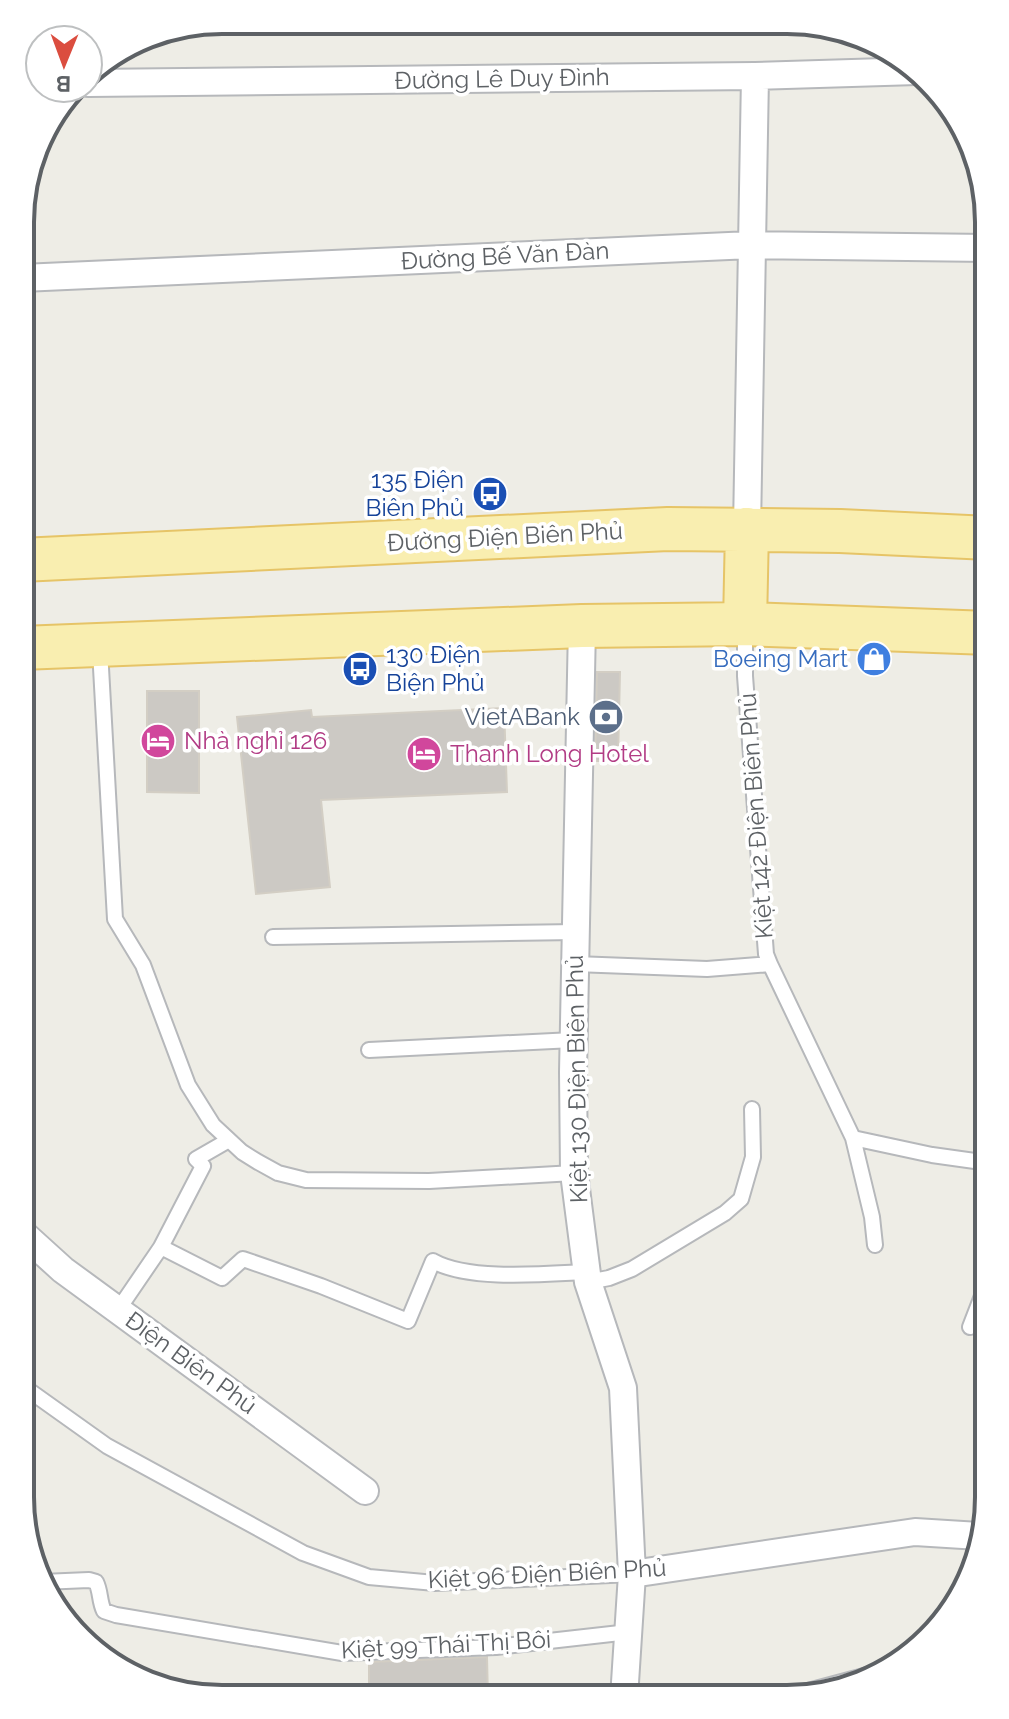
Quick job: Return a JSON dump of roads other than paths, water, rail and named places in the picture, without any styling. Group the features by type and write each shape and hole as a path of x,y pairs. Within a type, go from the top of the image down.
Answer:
{"main road":[{"name":"Đường Điện Biên Phủ","path":"34,559 668,529 840,531 975,537"},
{"path":"745,624 747,529"},
{"path":"34,648 582,626 745,624 975,632"}],"street":[{"name":"Đường Lê Duy Đình","path":"104,83 755,76 899,72"},
{"path":"747,529 755,76"},
{"name":"Đường Bế Văn Đàn","path":"34,277 751,245 975,248"},
{"name":"Kiệt 130 Điện Biên Phủ","path":"582,626 573,1040 574,1173 587,1277 623,1388 632,1574"},
{"name":"Điện Biên Phủ","path":"34,1244 63,1270 365,1491"},
{"name":"Kiệt 96 Điện Biên Phủ","path":"632,1574 915,1532 971,1535"},
{"path":"625,1685 632,1574"}],"lane":[{"name":"Kiệt 142 Điện Biên Phủ","path":"745,624 745,676 766,954 853,1138 872,1217 875,1245"},
{"path":"100,645 115,919 143,965 188,1085 213,1125 242,1152 278,1173 306,1180 429,1181 574,1173"},
{"path":"273,937 576,932"},
{"path":"575,964 707,969 770,964"},
{"path":"369,1050 573,1040"},
{"path":"161,1247 222,1278 243,1259 408,1321 433,1261 447,1268 504,1275 609,1278 632,1269 725,1213 741,1199 753,1157 752,1109"},
{"path":"853,1138 975,1161"},
{"path":"118,1310 161,1247 203,1166 196,1159 229,1140"},
{"path":"970,1327 975,1314"},
{"name":"Kiệt 96 Điện Biên Phủ","path":"34,1394 107,1446 303,1553 369,1577 435,1583 632,1574"},
{"name":"Kiệt 99 Thái Thị Bôi","path":"54,1581 96,1582 104,1611 116,1615 342,1653 496,1647 629,1632"}],"place":[{"name":"135 Điện Biên Phủ","path":"490,494"},
{"name":"Boeing Mart","path":"874,659"},
{"name":"130 Điện Biện Phủ","path":"360,669"},
{"name":"VietABank","path":"606,717"},
{"name":"Nhà nghỉ 126","path":"158,741"},
{"name":"Thanh Long Hotel","path":"424,754"}]}
